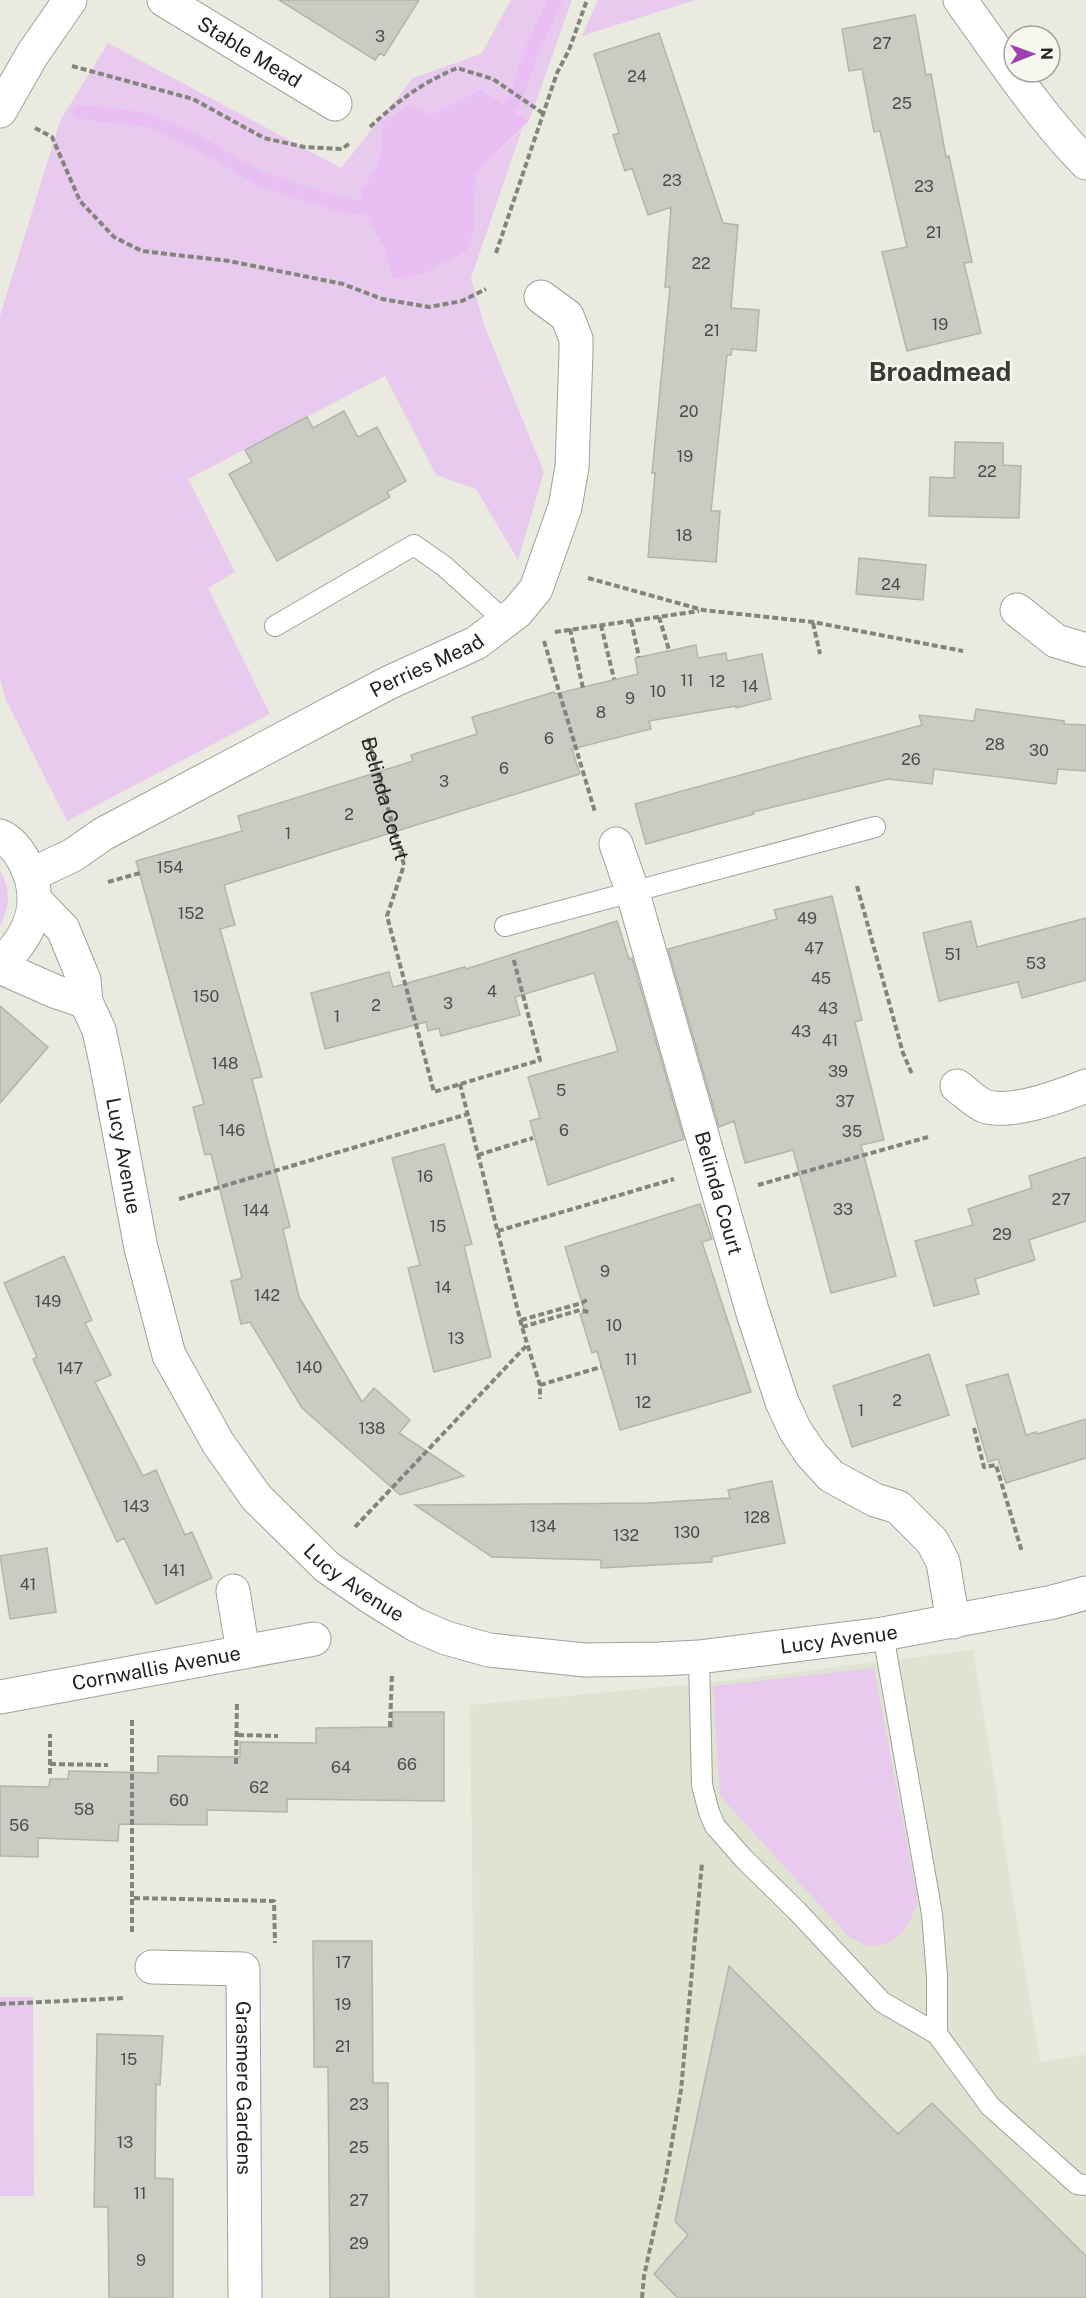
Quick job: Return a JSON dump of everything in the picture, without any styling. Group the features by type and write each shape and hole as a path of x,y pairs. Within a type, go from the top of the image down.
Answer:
{"street":[{"path":"1,110 32,55 70,0"},
{"name":"Stable Mead","path":"164,0 335,105"},
{"path":"960,0 1030,98 1064,141 1086,164"},
{"name":"Perries Mead","path":"33,887 103,834 388,683 476,643 517,612 536,589 565,507 572,467 576,339 567,316 541,297"},
{"path":"1017,610 1056,641 1086,650"},
{"name":"Lucy Avenue","path":"0,836 21,855 33,887 63,929 84,980 86,1002 99,1030 108,1067 141,1248 169,1355 218,1443 256,1497 327,1567 416,1625 446,1638 489,1650 585,1660 699,1657 883,1634 1053,1602 1086,1593"},
{"name":"Belinda Court","path":"616,844 632,890 755,1320 782,1402 795,1430 831,1476 867,1497 898,1508 932,1541 943,1562 953,1622"},
{"path":"33,887 33,915 26,933 0,965 54,991 86,1002"},
{"path":"957,1086 983,1106 1013,1108 1086,1086"},
{"path":"233,1591 243,1652"},
{"name":"Cornwallis Avenue","path":"0,1697 314,1639"},
{"name":"Grasmere Gardens","path":"152,1967 243,1969 244,2298"}],"lane":[{"path":"275,626 414,544 444,566 505,621"},
{"path":"505,926 632,890 875,827"},
{"path":"883,1634 932,1914 937,1976 937,2034"},
{"path":"699,1657 702,1785 715,1826 882,2002 937,2034 990,2106 1077,2184 1086,2185"}],"path":[{"path":"496,253 557,73 569,50 587,0"},
{"path":"493,79 544,114"},
{"path":"1,110 52,137 80,201 114,237 142,251 229,261 343,284 382,299 429,307 462,301 486,289"},
{"path":"588,578 703,610 813,622 963,651"},
{"path":"554,632 703,610"},
{"path":"659,616 669,650"},
{"path":"631,621 639,657"},
{"path":"813,622 820,654"},
{"path":"601,625 614,680"},
{"path":"570,629 583,687"},
{"path":"544,639 601,831 616,844"},
{"name":"Belinda Court","path":"367,734 404,865 387,916 434,1092 540,1060 505,926"},
{"path":"102,884 140,873"},
{"path":"857,886 903,1053 912,1074"},
{"path":"460,1084 522,1327 540,1385 540,1399"},
{"path":"179,1199 468,1114"},
{"path":"498,1231 716,1181 928,1137"},
{"path":"478,1155 533,1138"},
{"path":"521,1320 582,1303 588,1299"},
{"path":"522,1327 580,1310 589,1312"},
{"path":"355,1527 527,1344"},
{"path":"540,1385 602,1367"},
{"path":"974,1428 984,1467 996,1465 1022,1552"},
{"path":"390,1727 392,1672"},
{"path":"236,1764 237,1702"},
{"path":"132,1720 132,1898"},
{"path":"50,1734 50,1774"},
{"path":"238,1735 278,1736"},
{"path":"50,1764 108,1765"},
{"path":"642,2298 644,2276 666,2176 681,2090 703,1856 715,1826"},
{"path":"0,2004 132,1998"}],"shaded area":[{"path":"511,0 572,0 529,121 481,89 430,114 383,123 379,162 361,190 384,247 392,278 475,225 476,173 522,129 471,278 484,325 544,472 518,560 476,489 436,475 385,376 188,479 235,572 208,588 270,714 67,821 5,698 0,678 0,316 60,121 108,43 341,168 413,78 481,54"},
{"path":"598,0 695,0 582,36"},
{"path":"481,89 529,121 476,173 475,225 466,251 428,272 392,279 384,247 362,208 361,190 379,162 383,123 410,104 430,114"},
{"path":"0,871 4,878 8,898 6,912 0,926"},
{"path":"973,1650 1040,2062 1086,2055 1086,2298 474,2298 475,2105 470,1705 725,1681"},
{"path":"874,1668 918,1902 911,1919 900,1934 886,1944 877,1946 867,1945 849,1937 720,1796 713,1686"},
{"path":"0,1997 33,1997 34,2196 0,2196"}],"building":[{"path":"279,0 419,0 384,56 380,53 375,60"},
{"path":"915,15 926,75 931,74 946,157 949,156 972,262 964,263 981,333 907,351 882,252 907,247 880,131 874,132 862,69 849,71 842,29"},
{"path":"659,33 723,223 738,225 731,308 759,310 756,351 732,349 731,355 727,355 711,511 720,511 716,562 648,557 655,473 652,473 670,287 665,287 671,207 648,215 632,168 625,171 613,135 619,133 594,54"},
{"path":"344,411 358,437 377,427 406,481 387,492 390,497 277,561 229,474 252,462 245,450 307,417 313,428"},
{"path":"955,442 1003,443 1003,465 1021,466 1019,518 929,516 930,477 954,478"},
{"path":"859,558 926,565 923,600 856,594"},
{"path":"696,645 698,658 726,653 727,661 762,654 771,699 736,708 736,706 649,721 651,729 572,749 580,774 224,885 235,925 220,929 262,1077 252,1079 290,1227 283,1229 299,1297 362,1402 374,1388 410,1420 399,1433 464,1476 400,1495 302,1408 250,1322 241,1324 231,1281 242,1278 211,1154 205,1155 193,1107 204,1104 136,861 242,831 238,816 413,761 411,755 477,734 472,717 554,692 555,694 638,674 635,658"},
{"path":"976,709 1064,721 1064,724 1086,725 1086,771 1058,769 1056,784 934,769 932,784 888,779 753,812 754,814 646,844 635,804 922,725 919,715 974,721"},
{"path":"832,896 862,1020 855,1022 884,1140 861,1145 896,1276 831,1293 793,1150 745,1163 734,1121 719,1127 668,949 777,919 774,910"},
{"path":"1086,918 1086,980 1022,998 1018,982 939,1001 923,933 971,921 977,947"},
{"path":"617,921 629,959 632,958 684,1139 548,1185 530,1121 540,1118 528,1077 618,1051 594,973 515,997 520,1015 441,1036 439,1028 428,1031 426,1022 325,1049 311,993 389,972 393,987 465,967 466,969"},
{"path":"0,1006 48,1047 0,1103"},
{"path":"444,1144 472,1244 464,1246 491,1357 434,1372 408,1268 420,1265 392,1158"},
{"path":"1086,1157 1086,1221 1029,1240 1035,1260 975,1279 979,1294 934,1306 915,1241 973,1225 968,1209 1032,1188 1029,1176"},
{"path":"700,1204 712,1239 702,1242 751,1392 620,1430 597,1351 592,1353 580,1314 585,1313 565,1247"},
{"path":"64,1256 92,1320 85,1323 111,1375 95,1382 143,1476 156,1470 185,1535 192,1532 212,1578 156,1604 124,1538 117,1542 33,1359 37,1357 4,1283"},
{"path":"929,1354 949,1415 852,1447 833,1386"},
{"path":"1008,1374 1026,1435 1036,1432 1037,1434 1086,1419 1086,1458 1006,1483 998,1459 988,1462 966,1385"},
{"path":"772,1481 785,1543 712,1557 712,1562 601,1568 601,1560 492,1557 415,1505 649,1503 730,1498 728,1490"},
{"path":"47,1548 56,1612 10,1619 0,1556"},
{"path":"392,1712 444,1712 444,1801 287,1799 287,1812 207,1810 207,1825 119,1824 118,1841 38,1838 38,1857 0,1856 0,1786 49,1787 50,1779 68,1779 69,1771 158,1773 158,1756 240,1757 240,1742 316,1743 316,1728 393,1727"},
{"path":"313,1941 372,1941 373,2083 388,2083 389,2298 330,2298 328,2067 314,2067"},
{"path":"729,1966 898,2134 932,2103 1086,2256 1086,2298 678,2298 654,2274 688,2235 675,2221"},
{"path":"97,2034 163,2036 160,2085 156,2084 155,2178 173,2179 173,2298 109,2298 108,2207 94,2207"}],"waterway":[{"path":"509,109 517,95 530,55 555,0"},
{"path":"79,112 148,120 200,144 261,179 341,205 362,208"}],"district":[{"name":"Broadmead","path":"940,371"}]}
